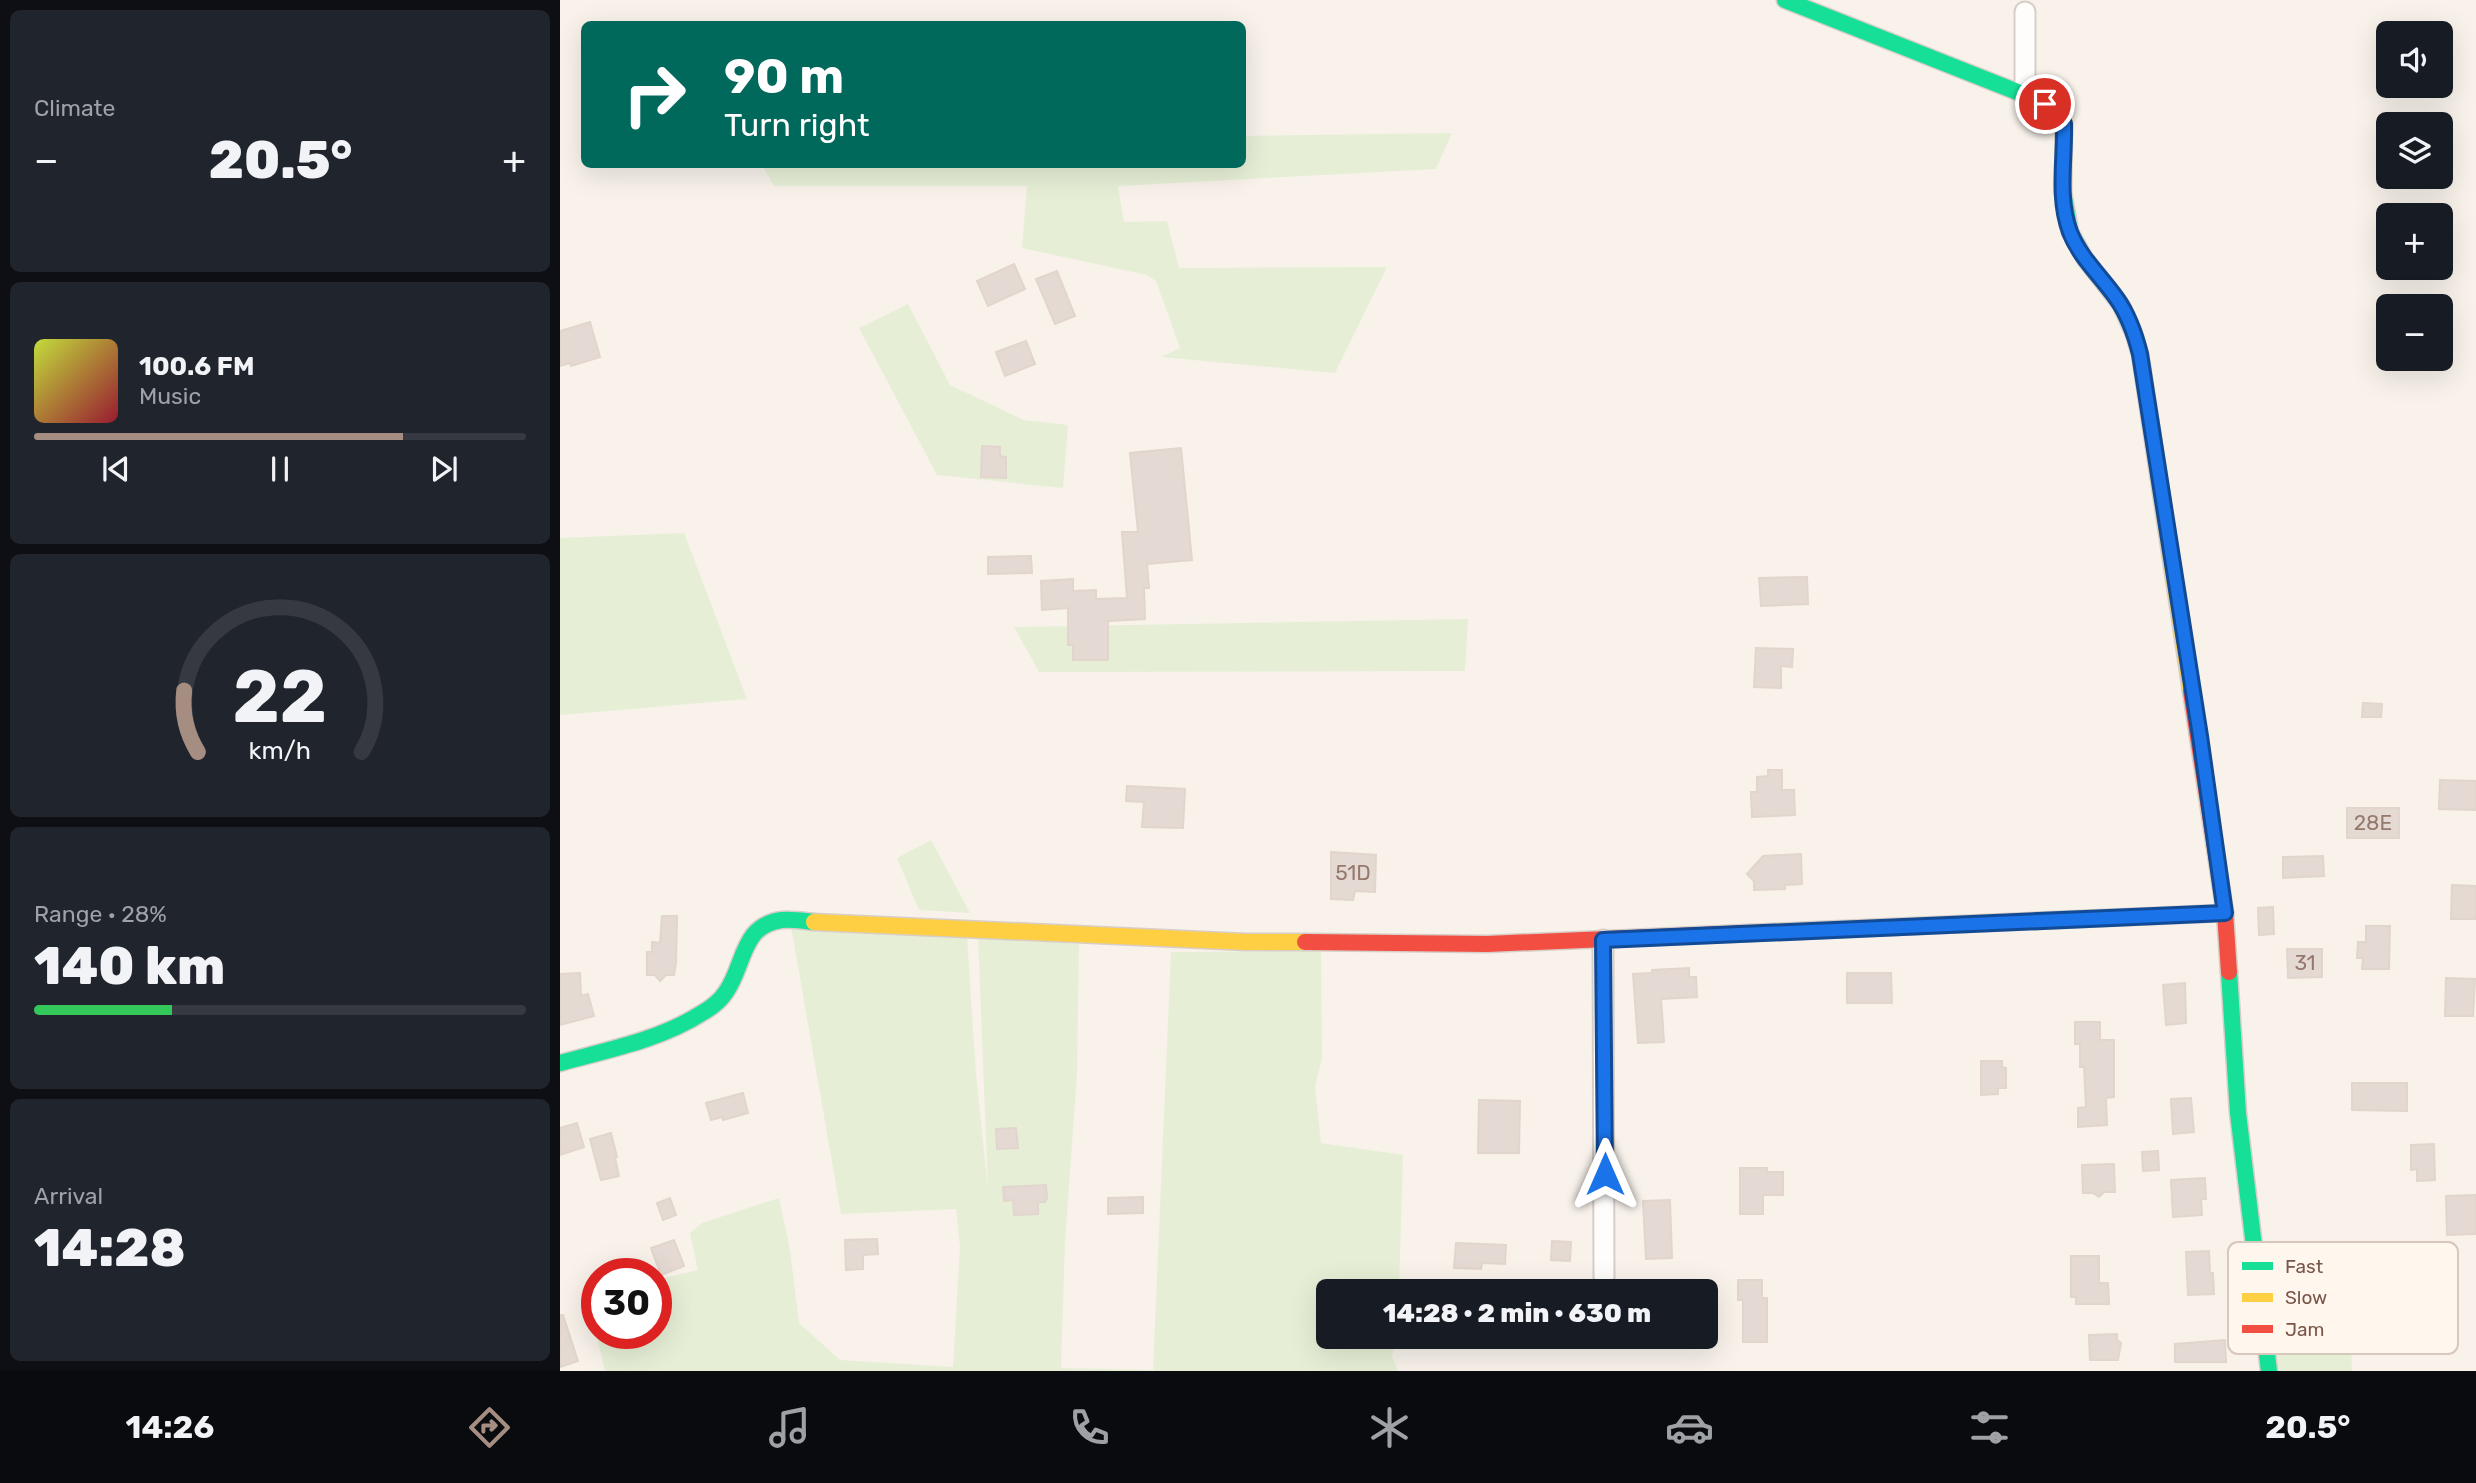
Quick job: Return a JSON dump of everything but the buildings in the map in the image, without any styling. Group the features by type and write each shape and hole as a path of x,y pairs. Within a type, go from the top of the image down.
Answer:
{"street":[{"path":"1785,0 2025,95 2051,109 2064,124 2063,197 2070,231 2088,262 2127,316 2140,354 2225,913 2238,1113 2254,1242"},
{"path":"2025,12 2025,95"},
{"path":"560,1063 664,1030 705,1011 720,999 731,985 752,932 765,924 782,920 1259,942 1487,944 2225,913"},
{"path":"1603,940 1604,1277"}],"green space":[{"path":"1452,133 1436,169 1118,186 1124,222 1167,221 1179,268 1387,267 1335,373 1161,357 1180,348 1156,281 1147,275 1022,248 1027,186 774,186 764,168 1246,168 1246,136"},
{"path":"908,304 950,385 1024,420 1068,425 1063,488 937,475 859,328"},
{"path":"684,533 747,699 560,715 560,538"},
{"path":"1468,619 1465,671 1039,672 1014,627"},
{"path":"931,840 970,913 919,910 897,858"},
{"path":"791,926 967,936 976,1075 988,1189 978,936 1079,944 1077,1073 1065,1242 1061,1368 1153,1370 1171,952 1321,951 1322,1059 1315,1087 1321,1143 1403,1155 1399,1279 1316,1279 1316,1349 1393,1349 1392,1356 1398,1371 605,1371 600,1349 672,1349 672,1276 698,1270 690,1233 702,1223 779,1198 790,1250 799,1323 840,1360 953,1367 960,1247 956,1209 841,1214"},
{"path":"2276,1354 2352,1354 2352,1371 2278,1371"}],"traffic: fast":[{"path":"1785,0 2025,95 2057,114 2064,124 2063,192 2070,232 2085,259 2121,305 2134,334"},
{"path":"560,1063 633,1043 686,1022 709,1009 724,995 751,938 759,930 769,923 782,920 814,922"},
{"path":"2229,972 2238,1113 2254,1242"},
{"path":"2267,1354 2269,1371"}],"traffic: slow":[{"path":"2134,334 2140,354 2191,691"},
{"path":"1749,933 2225,913"},
{"path":"814,922 1246,942 1305,942"}],"traffic: jam":[{"path":"2191,691 2225,913 2229,972"},
{"path":"1305,942 1487,944 1749,933"}],"route":[{"path":"1605,1174 1603,940 2225,913 2140,354 2135,333 2117,299 2074,242 2065,215 2063,197 2064,124 2045,104"}]}
